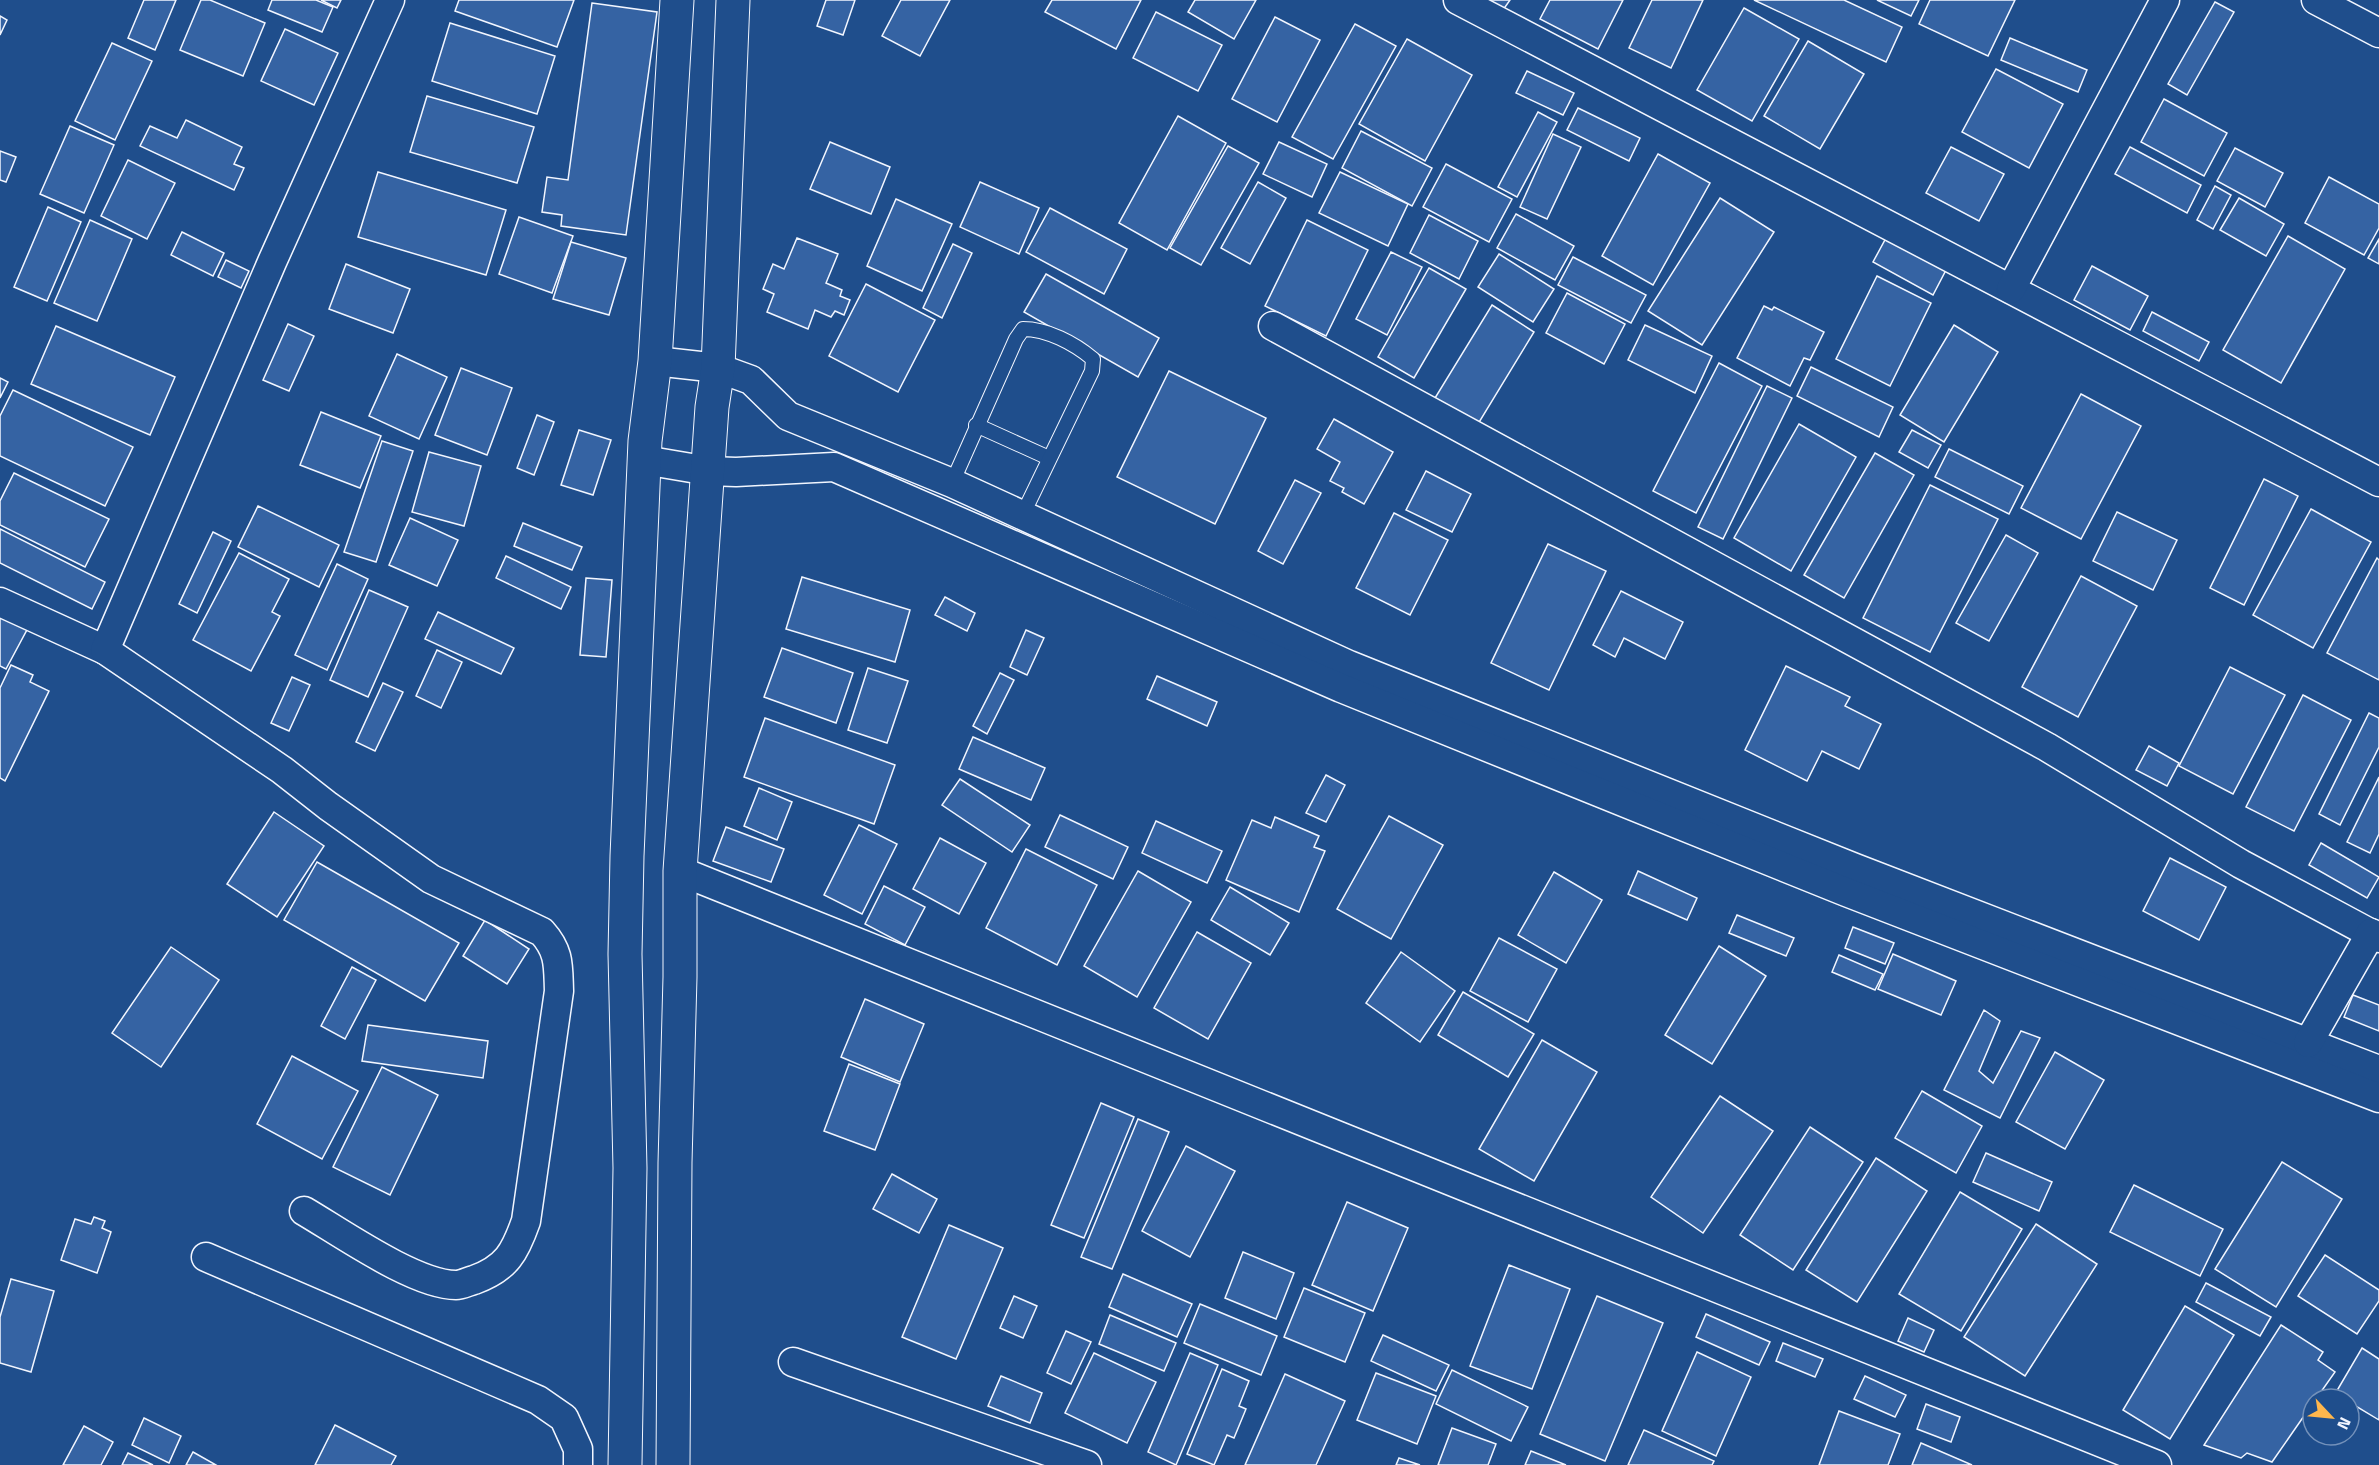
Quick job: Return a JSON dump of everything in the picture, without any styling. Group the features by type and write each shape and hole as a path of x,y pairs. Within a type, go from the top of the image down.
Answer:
{"main road":[{"path":"626,1465 630,1168 625,954 627,856 644,460 655,361 677,0"},
{"path":"673,1465 680,871 712,406 718,368 733,0"}],"street":[{"path":"105,650 272,262 390,0"},
{"path":"1458,0 2379,482"},
{"path":"2011,289 2165,0"},
{"path":"2316,0 2379,33"},
{"path":"1274,326 2047,747 2241,864 2375,936 2308,1042"},
{"path":"655,361 718,368 751,380 788,416 952,483 1349,665 1844,863 2379,1070"},
{"path":"644,460 709,471 736,472 834,467 1341,687 1845,892 2379,1098"},
{"path":"1076,573 1088,546"},
{"path":"0,602 105,650 255,751 431,879 542,932 552,943 558,960 559,991 526,1221 516,1249 492,1273 458,1286 422,1277 387,1260 304,1211"},
{"path":"680,871 2157,1465"},
{"path":"206,1257 538,1400 564,1418 578,1449 578,1465"},
{"path":"793,1362 1087,1465"}],"lane":[{"path":"952,483 1016,339 1023,329 1039,329 1083,350 1093,359 1092,371 1022,516"},
{"path":"976,425 1049,458"}],"building":[{"path":"144,0 176,0 155,50 128,38"},
{"path":"201,0 210,0 265,23 243,76 180,50"},
{"path":"272,0 316,0 333,7 322,32 268,10"},
{"path":"321,0 341,0 337,8"},
{"path":"459,0 574,0 557,47 455,11"},
{"path":"826,0 855,0 843,35 817,26"},
{"path":"901,0 950,0 920,56 882,36"},
{"path":"1052,0 1141,0 1116,49 1045,12"},
{"path":"1195,0 1256,0 1234,39 1188,12"},
{"path":"1486,0 1510,0 1503,10"},
{"path":"1550,0 1623,0 1598,49 1540,19"},
{"path":"1652,0 1703,0 1671,68 1629,48"},
{"path":"1754,0 1844,0 1902,27 1886,62"},
{"path":"1877,0 1919,0 1911,16"},
{"path":"1930,0 2015,0 1988,56 1919,24"},
{"path":"2215,2 2234,12 2187,95 2168,84"},
{"path":"592,3 657,12 626,235 561,226 562,215 542,212 547,177 568,180"},
{"path":"1744,8 1799,39 1752,121 1697,90"},
{"path":"1156,12 1222,45 1198,91 1133,58"},
{"path":"0,16 7,20 0,35"},
{"path":"1275,17 1320,40 1277,122 1232,99"},
{"path":"450,23 555,56 537,114 432,81"},
{"path":"1355,24 1396,46 1333,159 1292,137"},
{"path":"285,29 338,53 314,105 261,81"},
{"path":"2010,38 2087,70 2078,92 2001,60"},
{"path":"1407,39 1472,75 1425,161 1359,124"},
{"path":"1808,41 1864,74 1820,149 1764,116"},
{"path":"112,43 152,61 115,140 75,121"},
{"path":"1996,69 2063,104 2029,168 1962,132"},
{"path":"1527,71 1574,93 1563,115 1516,93"},
{"path":"427,96 534,127 517,183 410,152"},
{"path":"2164,99 2227,133 2204,176 2141,142"},
{"path":"1578,108 1640,138 1629,161 1567,130"},
{"path":"1538,112 1557,122 1517,197 1498,187"},
{"path":"1178,116 1226,143 1167,250 1119,223"},
{"path":"186,120 242,147 234,164 244,168 234,190 140,146 150,126 177,138"},
{"path":"70,126 114,145 84,213 40,194"},
{"path":"1361,131 1432,168 1412,206 1342,168"},
{"path":"1553,134 1581,147 1547,219 1520,207"},
{"path":"830,142 890,167 871,214 810,189"},
{"path":"1279,142 1327,164 1312,197 1263,174"},
{"path":"1228,146 1259,163 1201,265 1170,248"},
{"path":"1951,147 2004,174 1979,221 1926,193"},
{"path":"2130,147 2201,185 2187,213 2115,174"},
{"path":"2235,148 2283,173 2265,207 2217,181"},
{"path":"0,151 16,157 6,182 0,180"},
{"path":"1658,154 1710,183 1653,285 1602,256"},
{"path":"128,160 175,183 147,239 101,216"},
{"path":"1446,164 1512,199 1489,242 1423,207"},
{"path":"378,172 506,210 486,275 358,237"},
{"path":"1340,172 1408,204 1388,246 1319,213"},
{"path":"2329,177 2379,204 2379,228 2364,255 2305,223"},
{"path":"980,182 1039,208 1019,254 960,227"},
{"path":"1258,182 1286,198 1250,264 1221,248"},
{"path":"2215,186 2231,195 2213,229 2197,220"},
{"path":"1720,198 1774,232 1702,345 1648,311"},
{"path":"2239,198 2284,224 2266,256 2220,230"},
{"path":"896,199 952,224 922,291 867,266"},
{"path":"48,207 81,222 47,301 14,287"},
{"path":"1050,208 1127,249 1104,294 1026,252"},
{"path":"1516,214 1574,246 1555,280 1497,248"},
{"path":"1429,215 1478,241 1459,279 1410,253"},
{"path":"519,217 573,236 552,293 499,274"},
{"path":"90,220 132,239 97,321 54,303"},
{"path":"1307,220 1368,250 1326,336 1265,306"},
{"path":"182,232 224,253 213,276 171,255"},
{"path":"2288,236 2345,269 2281,383 2223,350"},
{"path":"797,238 838,254 826,283 842,290 840,296 850,300 844,315 835,311 831,317 815,310 808,329 767,312 774,294 763,289 773,264 784,269"},
{"path":"1886,238 1946,270 1933,295 1873,262"},
{"path":"2379,239 2379,264 2368,258"},
{"path":"571,242 626,258 609,315 553,299"},
{"path":"953,244 972,253 942,318 923,308"},
{"path":"1391,252 1422,267 1387,335 1356,319"},
{"path":"1499,254 1554,289 1533,322 1478,287"},
{"path":"1573,257 1646,295 1631,323 1558,285"},
{"path":"226,260 249,271 241,288 218,277"},
{"path":"346,264 410,289 393,333 329,309"},
{"path":"2092,266 2148,296 2130,330 2074,300"},
{"path":"1429,268 1466,289 1414,378 1378,357"},
{"path":"1046,274 1159,338 1138,377 1024,312"},
{"path":"1877,276 1931,303 1890,386 1836,359"},
{"path":"866,284 935,320 898,392 829,356"},
{"path":"1567,293 1625,324 1604,364 1546,333"},
{"path":"1492,305 1534,332 1478,424 1435,398"},
{"path":"1764,306 1772,310 1774,307 1824,332 1810,360 1804,358 1790,386 1737,358"},
{"path":"2152,312 2209,342 2199,361 2143,331"},
{"path":"288,324 314,336 289,391 263,380"},
{"path":"1645,325 1712,356 1695,393 1628,360"},
{"path":"1954,325 1998,352 1944,442 1900,415"},
{"path":"56,326 175,377 150,435 31,384"},
{"path":"397,354 447,377 419,439 369,416"},
{"path":"1719,363 1762,386 1696,513 1653,491"},
{"path":"1811,367 1893,407 1879,437 1797,396"},
{"path":"461,368 512,388 487,455 435,435"},
{"path":"1169,371 1266,418 1215,524 1117,477"},
{"path":"0,378 8,382 0,398"},
{"path":"1767,386 1792,398 1723,539 1698,527"},
{"path":"13,390 133,447 105,506 0,456 0,416"},
{"path":"2081,394 2141,426 2081,539 2021,508"},
{"path":"321,412 381,436 360,488 300,465"},
{"path":"537,415 554,422 534,475 517,468"},
{"path":"1334,419 1393,452 1364,504 1342,492 1344,488 1330,481 1340,462 1317,449"},
{"path":"1799,424 1856,457 1791,571 1734,538"},
{"path":"579,430 611,440 593,495 561,485"},
{"path":"1912,430 1941,445 1928,468 1899,452"},
{"path":"382,441 413,451 376,562 344,552"},
{"path":"1949,449 2023,486 2009,514 1935,477"},
{"path":"429,452 481,466 464,526 412,512"},
{"path":"1875,453 1914,475 1844,598 1804,575"},
{"path":"1426,471 1471,494 1452,532 1406,510"},
{"path":"14,473 109,519 85,567 0,525 0,501"},
{"path":"2264,479 2298,496 2244,605 2210,588"},
{"path":"1295,480 1321,493 1283,564 1258,551"},
{"path":"1930,485 1998,519 1930,652 1863,618"},
{"path":"258,506 339,545 319,587 238,547"},
{"path":"2311,509 2371,542 2313,648 2253,615"},
{"path":"2117,512 2177,540 2153,590 2093,561"},
{"path":"1394,513 1448,540 1410,615 1356,588"},
{"path":"410,518 458,540 437,586 389,565"},
{"path":"523,523 582,547 572,570 514,546"},
{"path":"0,529 105,582 92,609 0,563"},
{"path":"213,532 231,541 197,613 179,604"},
{"path":"2006,535 2038,553 1989,641 1956,623"},
{"path":"1548,544 1606,571 1549,690 1491,663"},
{"path":"239,553 289,579 272,612 280,616 251,671 193,640"},
{"path":"506,556 571,587 561,609 496,578"},
{"path":"2377,558 2379,560 2379,680 2327,653"},
{"path":"337,564 368,579 327,670 295,655"},
{"path":"2081,576 2137,606 2078,717 2022,687"},
{"path":"802,577 910,610 895,662 786,629"},
{"path":"586,578 612,580 606,657 580,655"},
{"path":"369,590 408,607 368,697 330,680"},
{"path":"1621,591 1683,622 1665,659 1624,638 1615,657 1593,645"},
{"path":"945,597 975,613 967,631 935,615"},
{"path":"0,610 29,626 6,669 0,666"},
{"path":"438,612 514,648 501,674 425,639"},
{"path":"1026,630 1044,638 1027,675 1010,667"},
{"path":"782,648 853,673 836,723 764,697"},
{"path":"437,650 462,662 441,708 416,696"},
{"path":"11,665 33,675 30,682 49,691 5,781 0,778 0,688"},
{"path":"1786,666 1850,697 1845,706 1881,724 1859,769 1822,751 1807,781 1745,750"},
{"path":"2230,667 2285,695 2233,794 2179,766"},
{"path":"868,668 908,681 887,743 848,730"},
{"path":"1000,673 1014,680 987,734 973,726"},
{"path":"1157,676 1217,702 1207,726 1147,699"},
{"path":"292,677 310,685 289,731 271,723"},
{"path":"383,683 403,692 375,751 356,742"},
{"path":"2303,695 2351,720 2294,831 2246,807"},
{"path":"2369,713 2379,718 2379,747 2340,825 2319,814"},
{"path":"765,718 895,765 874,824 744,777"},
{"path":"973,737 1045,768 1031,800 959,769"},
{"path":"2149,746 2179,763 2167,786 2136,770"},
{"path":"1326,775 1345,785 1326,822 1306,813"},
{"path":"2379,777 2379,834 2370,853 2347,842"},
{"path":"960,779 1030,825 1012,852 942,805"},
{"path":"759,788 792,802 777,840 744,826"},
{"path":"274,812 324,846 277,917 227,884"},
{"path":"1060,815 1128,847 1113,879 1045,847"},
{"path":"1389,816 1443,845 1391,939 1337,909"},
{"path":"1275,817 1319,836 1314,847 1325,851 1299,912 1226,880 1252,820 1271,828"},
{"path":"1156,821 1222,851 1207,883 1142,853"},
{"path":"859,825 897,844 862,914 824,895"},
{"path":"726,827 784,849 771,882 713,861"},
{"path":"940,838 986,863 959,914 913,889"},
{"path":"2321,843 2379,877 2367,898 2309,865"},
{"path":"1026,849 1097,885 1057,965 986,928"},
{"path":"2170,858 2226,887 2199,940 2143,911"},
{"path":"317,862 459,943 425,1001 284,920"},
{"path":"1138,871 1191,902 1137,997 1084,966"},
{"path":"1638,871 1697,898 1687,920 1628,894"},
{"path":"1554,872 1602,900 1566,963 1518,935"},
{"path":"884,886 925,907 905,945 865,924"},
{"path":"1230,887 1289,923 1270,955 1211,920"},
{"path":"1737,915 1794,938 1786,956 1729,933"},
{"path":"485,920 529,949 507,984 463,956"},
{"path":"1853,927 1894,943 1885,964 1845,948"},
{"path":"1197,932 1251,963 1208,1039 1154,1008"},
{"path":"1499,938 1557,969 1528,1022 1470,991"},
{"path":"1719,946 1766,976 1712,1064 1665,1035"},
{"path":"171,947 219,980 161,1067 112,1033"},
{"path":"1401,952 1455,991 1420,1042 1366,1003"},
{"path":"1893,954 1956,981 1941,1015 1878,989"},
{"path":"1839,955 1883,974 1875,990 1832,972"},
{"path":"352,967 376,980 345,1039 321,1026"},
{"path":"1463,992 1534,1034 1508,1077 1438,1035"},
{"path":"2353,995 2379,1005 2379,1031 2344,1017"},
{"path":"865,999 924,1024 900,1082 841,1057"},
{"path":"1984,1010 2000,1021 1979,1071 1993,1083 2021,1031 2040,1038 2000,1118 1944,1090"},
{"path":"368,1025 488,1041 483,1078 362,1061"},
{"path":"1542,1040 1597,1072 1534,1181 1479,1149"},
{"path":"2055,1052 2104,1080 2065,1149 2016,1122"},
{"path":"292,1056 358,1091 322,1159 257,1124"},
{"path":"849,1064 900,1084 875,1150 824,1131"},
{"path":"382,1067 438,1095 390,1195 333,1167"},
{"path":"1922,1091 1982,1126 1956,1173 1895,1138"},
{"path":"1720,1096 1773,1131 1703,1233 1651,1197"},
{"path":"1101,1103 1134,1117 1084,1238 1051,1225"},
{"path":"1138,1119 1169,1132 1112,1269 1081,1257"},
{"path":"1810,1127 1863,1162 1793,1270 1740,1235"},
{"path":"1186,1146 1235,1171 1190,1257 1142,1231"},
{"path":"1986,1153 2052,1182 2039,1211 1973,1182"},
{"path":"1876,1158 1927,1191 1857,1302 1806,1270"},
{"path":"2282,1162 2342,1199 2276,1307 2215,1269"},
{"path":"892,1174 937,1199 919,1233 873,1209"},
{"path":"2134,1185 2223,1229 2200,1276 2110,1232"},
{"path":"1960,1192 2022,1229 1961,1331 1899,1294"},
{"path":"1347,1202 1408,1228 1373,1311 1312,1285"},
{"path":"94,1217 105,1221 102,1228 111,1232 97,1273 61,1260 75,1219 91,1224"},
{"path":"2036,1224 2097,1264 2025,1376 1964,1337"},
{"path":"949,1225 1003,1248 956,1359 902,1337"},
{"path":"1243,1252 1294,1273 1276,1319 1225,1298"},
{"path":"2325,1255 2379,1290 2379,1301 2357,1334 2298,1296"},
{"path":"1509,1265 1570,1289 1532,1389 1470,1366"},
{"path":"1123,1274 1192,1304 1177,1337 1109,1307"},
{"path":"11,1279 54,1291 31,1372 0,1363 0,1317"},
{"path":"2206,1283 2271,1317 2260,1336 2196,1302"},
{"path":"1304,1288 1365,1313 1345,1362 1284,1337"},
{"path":"1014,1296 1037,1306 1023,1338 1000,1328"},
{"path":"1597,1296 1663,1323 1605,1461 1540,1434"},
{"path":"1200,1304 1277,1336 1261,1375 1184,1343"},
{"path":"2185,1306 2234,1335 2170,1439 2123,1410"},
{"path":"1706,1314 1770,1342 1759,1365 1696,1337"},
{"path":"1110,1315 1176,1343 1164,1371 1099,1344"},
{"path":"1908,1318 1934,1330 1924,1352 1898,1341"},
{"path":"2281,1325 2323,1352 2318,1360 2335,1372 2324,1387 2301,1387 2301,1420 2272,1462 2247,1453 2241,1458 2204,1445"},
{"path":"1066,1331 1091,1342 1071,1384 1047,1373"},
{"path":"1383,1335 1449,1365 1436,1391 1371,1361"},
{"path":"1783,1343 1823,1359 1815,1377 1776,1361"},
{"path":"2362,1348 2379,1359 2379,1420 2361,1409 2361,1387 2339,1387"},
{"path":"1697,1352 1751,1377 1716,1456 1662,1431"},
{"path":"1094,1353 1156,1382 1127,1443 1065,1413"},
{"path":"1190,1353 1218,1365 1176,1465 1148,1452"},
{"path":"1222,1369 1249,1381 1239,1406 1246,1409 1234,1438 1227,1435 1214,1465 1187,1454"},
{"path":"1452,1370 1528,1407 1511,1441 1436,1404"},
{"path":"1376,1373 1436,1396 1417,1444 1357,1420"},
{"path":"1285,1374 1345,1401 1316,1465 1245,1465"},
{"path":"1001,1376 1042,1393 1030,1423 988,1406"},
{"path":"1865,1376 1906,1395 1895,1417 1854,1399"},
{"path":"1926,1404 1960,1417 1951,1442 1917,1429"},
{"path":"1839,1411 1900,1434 1888,1465 1819,1465"},
{"path":"144,1418 181,1436 169,1463 132,1445"},
{"path":"335,1425 396,1456 391,1465 315,1465"},
{"path":"84,1426 113,1442 101,1465 63,1465"},
{"path":"1452,1428 1496,1444 1488,1465 1438,1465"},
{"path":"1644,1430 1714,1461 1712,1465 1628,1465"},
{"path":"1921,1443 1972,1465 1912,1465"},
{"path":"1531,1451 1566,1465 1525,1465"},
{"path":"193,1452 216,1465 186,1465"},
{"path":"128,1453 153,1465 122,1465"},
{"path":"1399,1458 1420,1465 1396,1465"}]}
